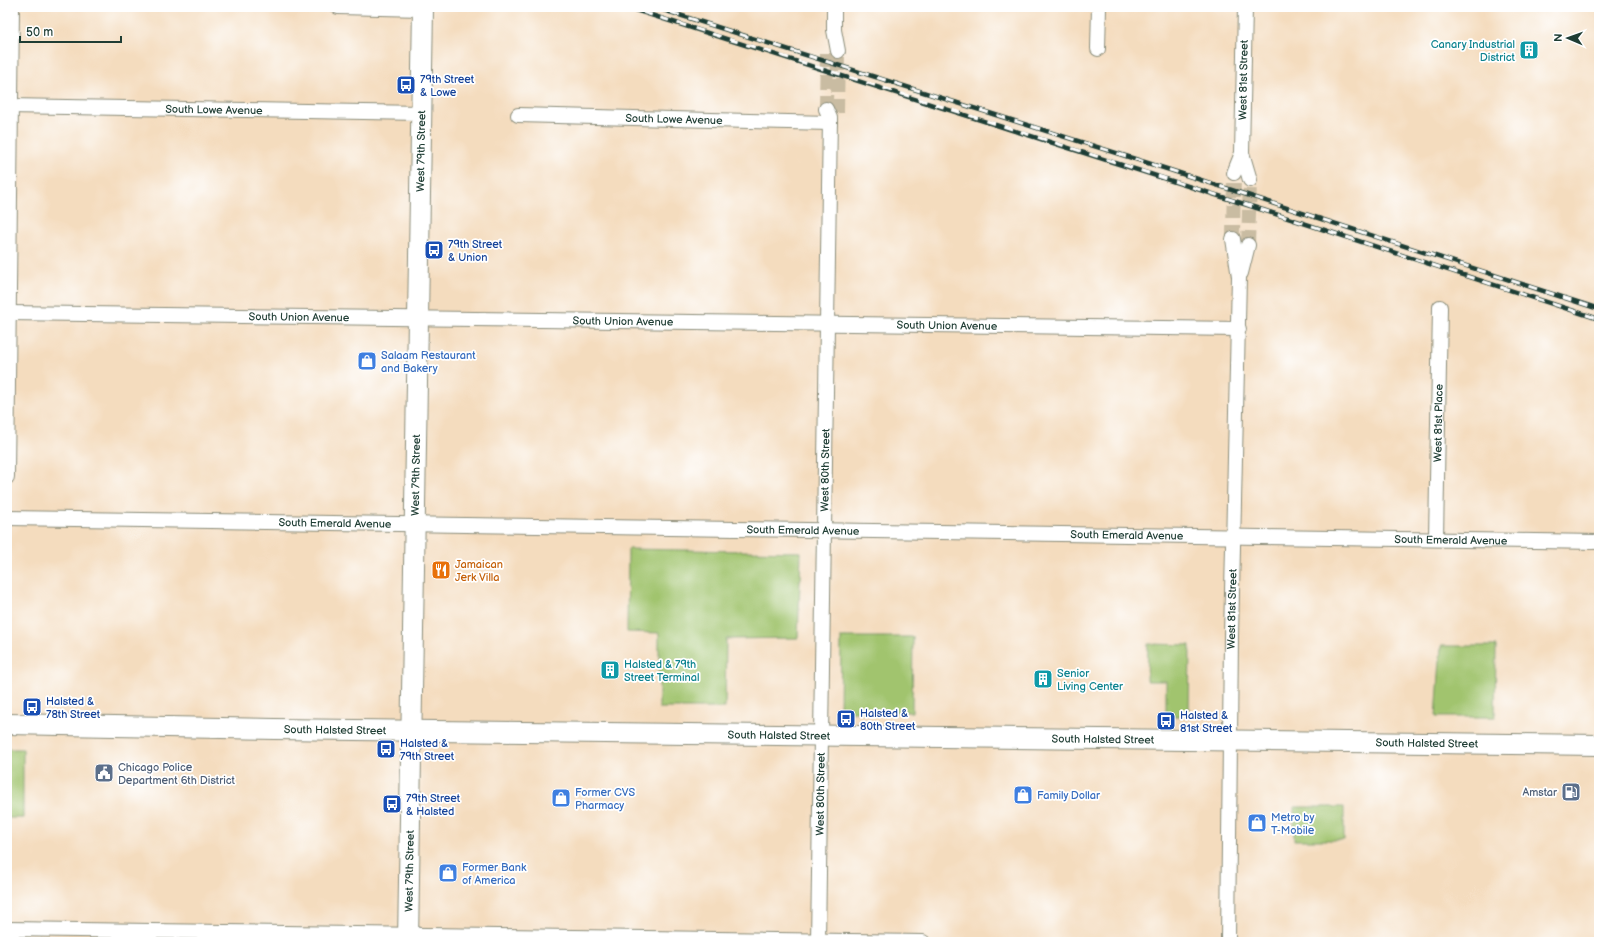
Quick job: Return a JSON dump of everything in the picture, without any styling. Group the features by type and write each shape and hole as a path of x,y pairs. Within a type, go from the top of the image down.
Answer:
{"main road":[{"name":"West 79th Street","path":"408,939 423,8"},
{"name":"South Halsted Street","path":"7,724 821,737 1599,746"}],"street":[{"path":"7,477 9,106 12,7"},
{"path":"338,7 423,8"},
{"path":"832,49 834,7"},
{"path":"1098,49 1099,7"},
{"name":"West 81st Street","path":"1245,7 1242,154 1250,180"},
{"name":"South Lowe Avenue","path":"9,106 421,113"},
{"name":"South Lowe Avenue","path":"518,115 831,116"},
{"name":"West 80th Street","path":"818,941 826,324 831,116"},
{"name":"West 81st Street","path":"1234,174 1242,154"},
{"name":"West 81st Street","path":"1233,238 1240,277"},
{"name":"West 81st Street","path":"1228,942 1233,536 1238,329 1240,277 1248,245"},
{"name":"West 81st Place","path":"1436,539 1440,308"},
{"name":"South Union Avenue","path":"8,313 1238,329"},
{"name":"South Emerald Avenue","path":"7,518 1599,542"},
{"path":"7,929 408,939 923,942"}],"green space":[{"path":"628,549 801,552 798,638 726,639 725,708 659,708 659,633 627,632"},
{"path":"841,637 913,637 912,712 840,712"},
{"path":"1148,644 1190,645 1189,716 1166,716 1166,681 1147,681"},
{"path":"1441,646 1496,646 1495,717 1436,717"},
{"path":"7,749 23,749 23,818 7,818"},
{"path":"1294,807 1344,807 1344,840 1294,840"}],"tunnel":[{"path":"826,109 827,47"},
{"path":"837,113 838,51"},
{"path":"1233,239 1234,173"},
{"path":"1248,245 1250,180"}],"railway":[{"path":"626,7 991,122 1599,319"},
{"path":"654,7 1170,170 1599,309"}],"place":[{"name":"Canary Industrial District","path":"1529,50"},
{"name":"79th Street & Lowe","path":"406,85"},
{"name":"79th Street & Union","path":"434,250"},
{"name":"Salaam Restaurant and Bakery","path":"367,361"},
{"name":"Jamaican Jerk Villa","path":"441,570"},
{"name":"Halsted & 79th Street Terminal","path":"610,670"},
{"name":"Senior Living Center","path":"1043,679"},
{"name":"Halsted & 78th Street","path":"32,707"},
{"name":"Halsted & 80th Street","path":"846,719"},
{"name":"Halsted & 81st Street","path":"1166,721"},
{"name":"Halsted & 79th Street","path":"386,749"},
{"name":"Chicago Police Department 6th District","path":"104,773"},
{"name":"Amstar","path":"1571,792"},
{"name":"Family Dollar","path":"1023,795"},
{"name":"Former CVS Pharmacy","path":"561,798"},
{"name":"79th Street & Halsted","path":"392,804"},
{"name":"Metro by T-Mobile","path":"1257,823"},
{"name":"Former Bank of America","path":"448,873"}]}
